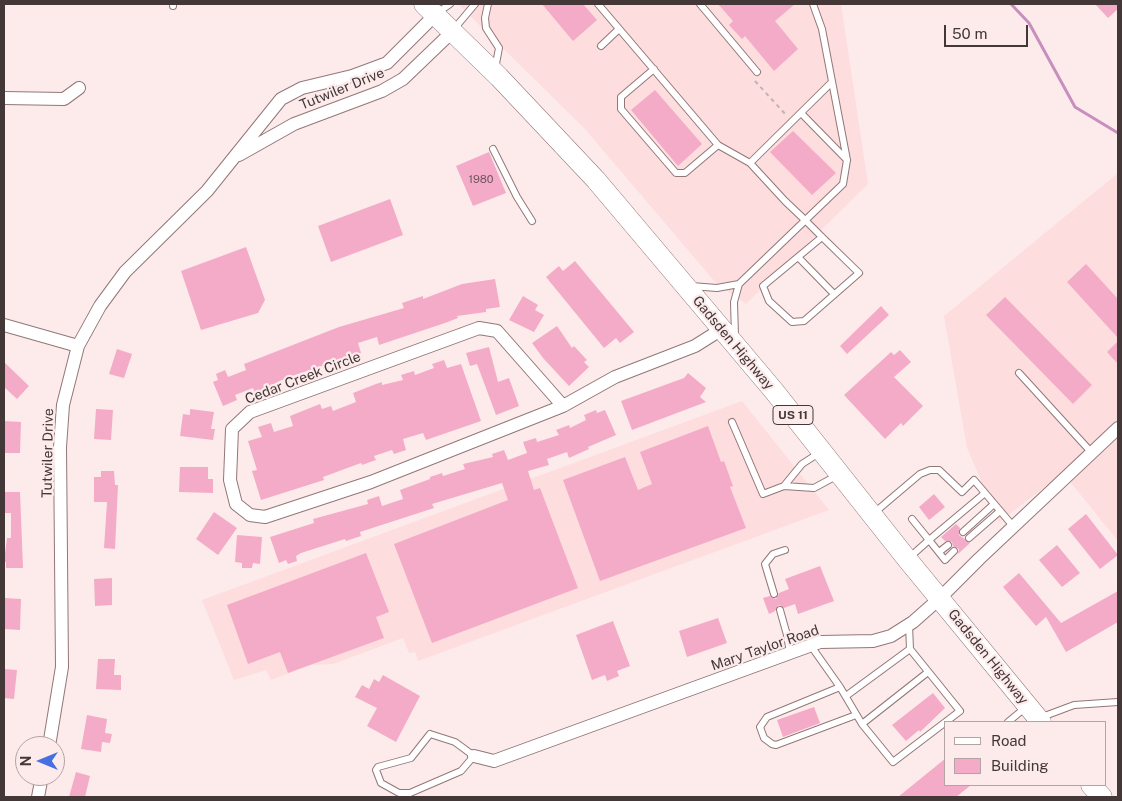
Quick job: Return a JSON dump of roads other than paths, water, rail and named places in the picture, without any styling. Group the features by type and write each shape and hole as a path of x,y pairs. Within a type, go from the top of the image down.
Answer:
{"main road":[{"name":"Gadsden Highway","path":"436,8 452,32 494,73 596,180 722,329 939,599 1036,716"},
{"path":"1093,786 1102,797"}],"street":[{"name":"Tutwiler Drive","path":"51,736 62,667 60,447 67,388 78,346 100,306 125,272 207,191 281,99 302,88 352,76 387,63 436,8"},
{"name":"Tutwiler Drive","path":"232,158 294,124 382,91 403,78 452,32"},
{"path":"4,98 64,99 78,88"},
{"path":"4,325 78,346"},
{"name":"Cedar Creek Circle","path":"563,406 497,331 479,328 250,412 232,429 230,480 236,504 250,515 265,517 371,482 563,406 615,377 694,346 722,329"},
{"name":"Mary Taylor Road","path":"474,756 494,761 820,642 873,641 891,636 939,599 1013,526 1118,428"}],"lane":[{"path":"452,32 475,4"},
{"path":"488,4 485,18 486,28 499,48 494,73"},
{"path":"598,4 718,146 750,163 858,273 804,321 792,322 769,301 763,286 822,237"},
{"path":"700,4 754,75"},
{"path":"736,347 734,302 739,284 843,184 847,160 822,29 813,4"},
{"path":"601,46 619,29"},
{"path":"654,69 621,97 621,109 676,173 685,173 718,146"},
{"path":"750,163 832,82"},
{"path":"801,113 847,160"},
{"path":"493,149 517,197 532,221"},
{"path":"798,257 834,294"},
{"path":"685,286 717,288 739,284"},
{"path":"1019,373 1092,453"},
{"path":"732,422 763,494 784,486 814,488 839,474"},
{"path":"784,486 802,464 821,451"},
{"path":"872,515 920,474 930,470 939,470 962,492 974,480 1013,526"},
{"path":"907,559 985,493"},
{"path":"963,532 994,504"},
{"path":"969,538 1000,511"},
{"path":"912,519 944,560 954,551"},
{"path":"939,552 948,545"},
{"path":"774,594 765,564 773,554 785,550"},
{"path":"780,610 788,635 790,653"},
{"path":"909,624 910,649 960,711 947,721"},
{"path":"811,646 846,696 862,724 893,762 944,723"},
{"path":"846,696 910,649"},
{"path":"862,724 928,672"},
{"path":"840,687 768,717 760,727 764,738 776,745 856,715"},
{"path":"1013,721 1074,705 1118,702"},
{"path":"430,734 455,742 474,756 461,771 410,793 399,793 390,790 381,783 376,770 411,758 430,734"}],"waterway":[{"path":"1011,4 1029,23 1075,107 1118,133"}]}
